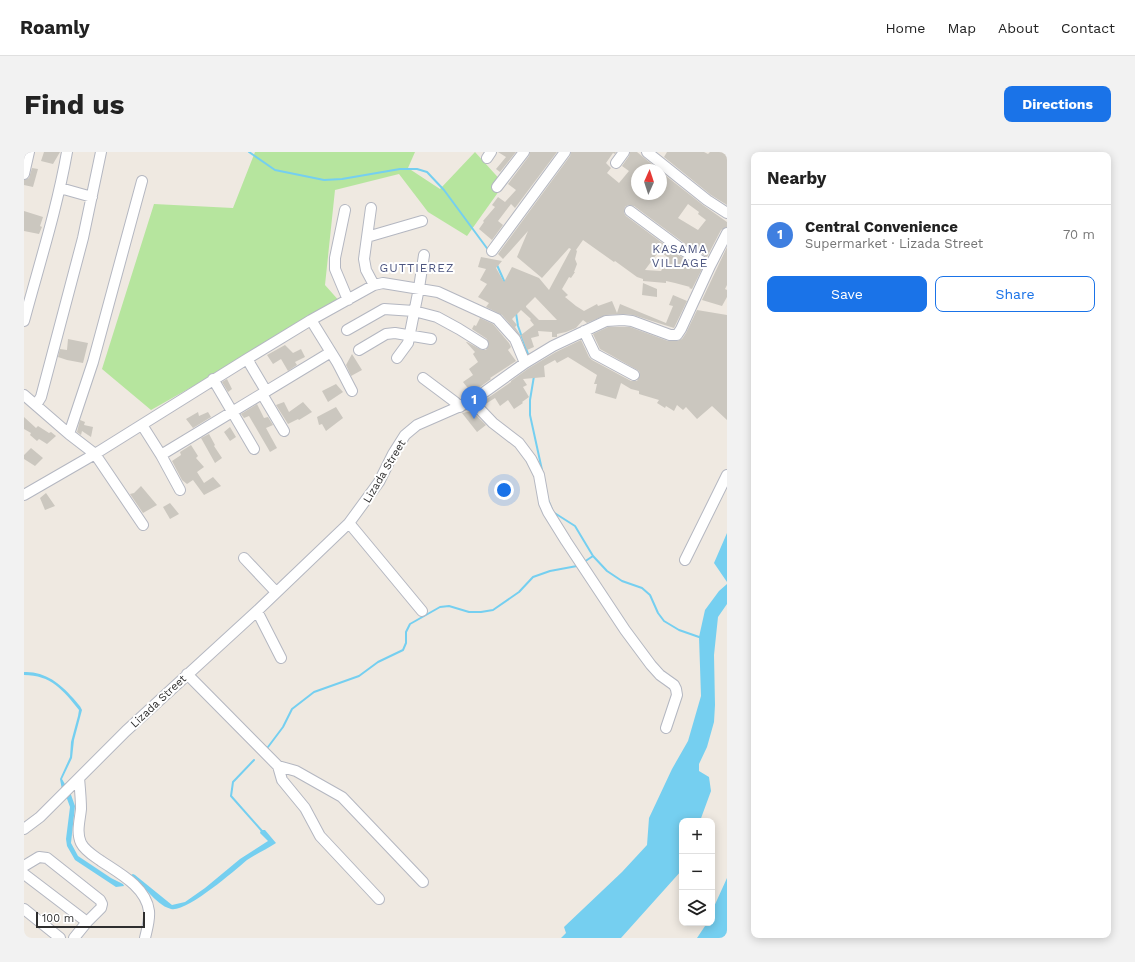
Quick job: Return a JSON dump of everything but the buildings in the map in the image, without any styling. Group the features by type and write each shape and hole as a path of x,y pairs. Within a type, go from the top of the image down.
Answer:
{"street":[{"path":"24,173 29,152"},
{"path":"24,321 60,188 67,152"},
{"path":"36,405 41,398 83,238 101,152"},
{"path":"497,187 524,152"},
{"path":"492,251 565,152"},
{"path":"616,163 624,152"},
{"path":"647,152 727,214"},
{"path":"69,434 93,362 142,181"},
{"path":"60,188 92,197"},
{"path":"371,208 364,259 366,270 374,285"},
{"path":"345,210 335,258 335,269 348,300"},
{"path":"630,211 684,251 710,266"},
{"path":"367,237 422,221"},
{"name":"Lizada Street","path":"24,829 40,817 126,731 257,611 349,523 379,482 393,454 405,435 417,425 472,401 525,363 553,346 606,321 623,320 643,324 670,335 677,335 681,330 710,266 727,233"},
{"path":"397,358 408,343 424,255"},
{"path":"24,495 95,454 213,379 311,320 374,285 391,283 438,292 498,319 514,339 525,363"},
{"path":"347,330 384,309 414,311 437,317 482,344"},
{"path":"311,320 331,352 352,391"},
{"path":"584,331 595,354 634,375"},
{"path":"359,350 386,334 395,333 431,339"},
{"path":"161,455 331,352"},
{"path":"246,359 284,431"},
{"path":"423,378 460,407"},
{"path":"213,379 254,450"},
{"path":"24,395 69,434 95,454 143,525"},
{"path":"472,401 493,423 519,443 531,459 539,475 544,503 566,541 625,630 651,665 660,675 674,685 677,695 666,728"},
{"path":"142,425 161,455 180,490"},
{"path":"685,560 727,475"},
{"path":"349,523 422,611"},
{"path":"244,558 276,592"},
{"path":"257,611 282,658"},
{"path":"187,674 278,766 282,780 305,808 320,836 379,899"},
{"path":"278,766 296,771 342,797 423,882"},
{"path":"79,778 81,803 78,835 80,842 84,848 118,872 143,895 149,912 149,923 145,938"},
{"path":"24,866 40,857 48,858 100,900 102,908 74,938"},
{"path":"24,874 88,922"},
{"path":"24,909 60,938"}],"green space":[{"path":"255,152 415,152 408,168 440,189 475,152 504,184 467,236 428,212 399,174 335,190 325,285 341,303 151,410 102,369 154,204 233,208"}],"water":[{"path":"727,533 727,582 714,563"},
{"path":"727,584 727,604 718,617 714,655 714,722 707,747 699,764 699,771 709,777 711,791 701,818 679,818 679,873 621,938 561,938 566,933 564,927 622,872 647,845 649,818 672,769 688,741 701,696 699,637 705,610 719,591"},
{"path":"24,672 31,672 51,679 68,693 82,710 74,740 72,758 62,779 66,786 62,790 60,779 70,757 71,742 79,710 56,685 42,678 24,675"},
{"path":"70,792 75,806 71,843 78,856 124,886 116,887 75,860 67,846 66,839 70,807 66,796"},
{"path":"261,830 265,830 276,843 247,860 210,890 187,905 171,909 159,903 139,883 127,877 133,874 135,875 172,905 185,902 205,888 240,859 268,841 260,833"},
{"path":"727,878 727,938 697,938 705,926 715,926 715,904"}],"waterway":[{"path":"249,152 275,170 324,180 342,179 400,169 417,169 427,172 444,190 489,251"},
{"path":"497,265 505,283"},
{"path":"516,313 518,326 528,354"},
{"path":"534,376 530,400 530,415 542,470"},
{"path":"548,500 553,512 575,526 593,556 607,571 622,581 642,588 650,595 658,613 664,621 679,630 699,637"},
{"path":"584,562 593,556"},
{"path":"268,747 283,727 292,709 314,692 359,676 378,662 403,650 406,643 406,632 410,624 440,607 449,606 469,612 493,610 519,592 533,577 550,571 577,566"},
{"path":"254,760 233,782 231,796 262,831"}],"place":[{"name":"Central Convenience","path":"474,419"}],"district":[{"name":"KASAMA VILLAGE","path":"680,256"},
{"name":"GUTTIEREZ","path":"417,268"}]}
